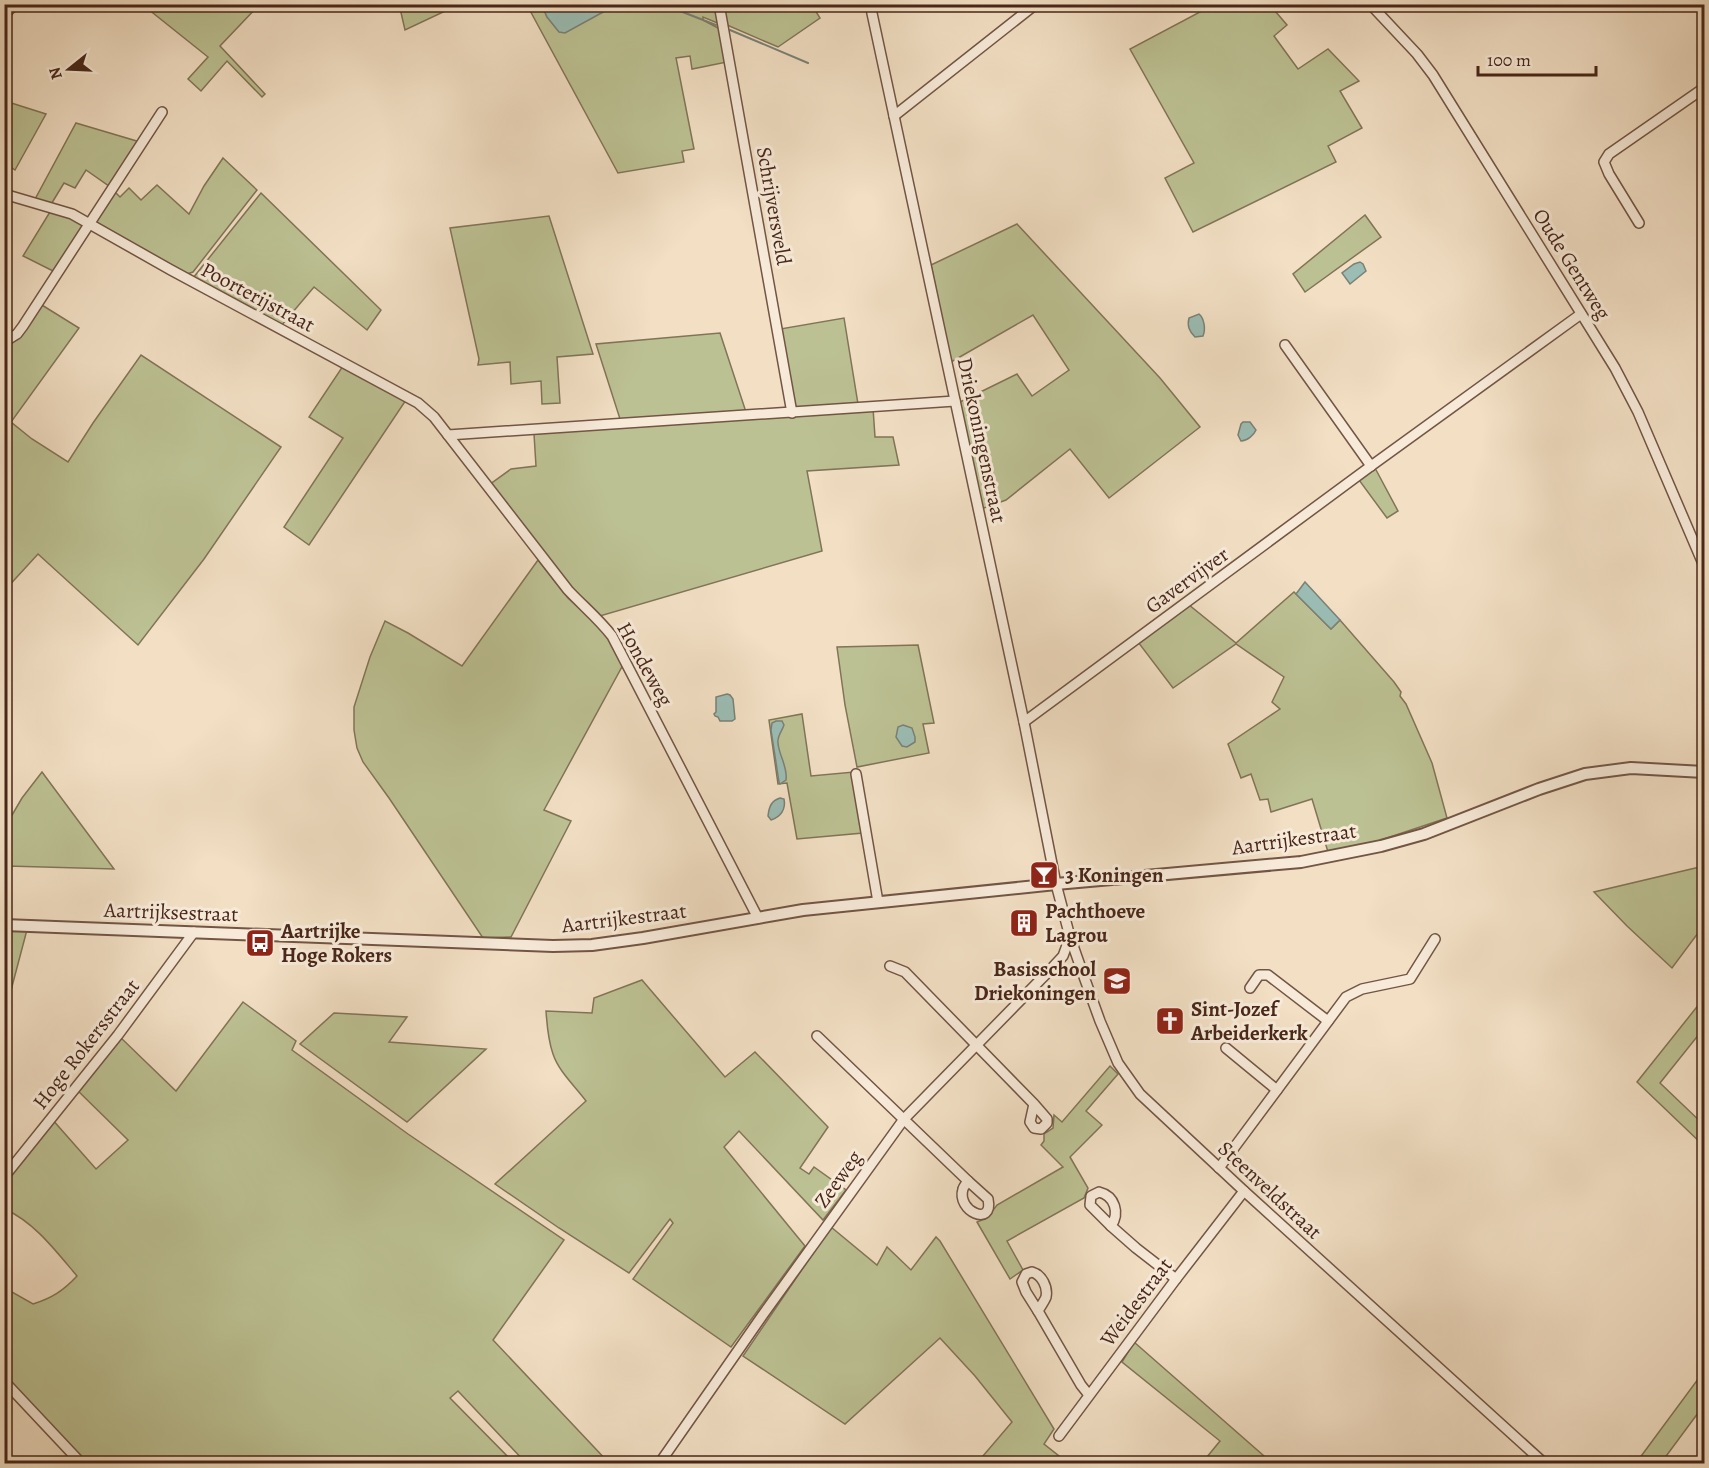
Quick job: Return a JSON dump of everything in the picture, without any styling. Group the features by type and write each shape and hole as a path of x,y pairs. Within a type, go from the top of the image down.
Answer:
{"street":[{"path":"4,15 15,4"},
{"name":"Schrijversveld","path":"719,4 792,413"},
{"name":"Driekoningenstraat","path":"870,4 1024,722 1056,885"},
{"path":"894,116 1036,4"},
{"name":"Oude Gentweg","path":"1370,4 1417,54 1433,75 1615,368 1638,412 1704,566"},
{"path":"1639,223 1604,162 1610,154 1704,88"},
{"path":"4,342 23,326 162,112"},
{"name":"Poorterijstraat","path":"4,194 72,214 89,222 171,270 413,400"},
{"name":"Gavervijver","path":"1024,722 1581,314"},
{"path":"1285,345 1371,466"},
{"name":"Hondeweg","path":"413,400 434,417 568,590 612,636 758,918"},
{"path":"448,435 955,401"},
{"name":"Aartrijkestraat","path":"336,937 553,946 592,945 803,910 1301,862 1380,846 1424,834 1539,789 1585,774 1631,768 1704,772"},
{"path":"856,774 878,902"},
{"name":"Steenveldstraat","path":"1056,885 1070,937 1100,1021 1118,1063 1140,1094 1545,1464"},
{"name":"Aartrijksestraat","path":"4,925 336,937"},
{"name":"Hoge Rokersstraat","path":"4,1176 118,1035 194,932"},
{"name":"Zeeweg","path":"659,1464 904,1119 1063,956 1070,937"},
{"path":"1219,1168 1346,997 1362,989 1410,979 1436,939"},
{"path":"890,966 905,972 1034,1104"},
{"path":"1250,988 1259,975 1268,975 1328,1021"},
{"path":"817,1036 968,1181"},
{"path":"1226,1048 1277,1090"},
{"name":"Weidestraat","path":"1059,1436 1244,1191"},
{"path":"1111,1226 1176,1279"},
{"path":"1038,1311 1089,1395"},
{"path":"4,1381 82,1464"}],"green space":[{"path":"399,4 458,4 458,5 405,30"},
{"path":"143,5 259,5 220,46 265,94 262,97 227,61 201,91 188,79 208,57"},
{"path":"527,5 542,5 547,17 604,10 598,5 716,5 720,24 703,17 703,20 720,29 727,62 692,69 690,56 676,58 694,149 682,151 684,162 618,173"},
{"path":"723,5 812,5 820,18 778,47 727,25"},
{"path":"1213,5 1270,5 1287,25 1274,36 1298,69 1328,49 1359,81 1340,91 1362,128 1328,146 1336,162 1193,232 1165,178 1194,163 1130,49"},
{"path":"5,101 46,114 15,170 5,163"},
{"path":"76,123 140,142 109,186 86,170 75,188 64,183 50,206 34,201"},
{"path":"223,158 257,190 193,272 187,274 181,272 96,222 113,190 120,197 129,188 141,200 157,185 189,214"},
{"path":"261,193 381,310 367,330 314,287 281,326 193,278"},
{"path":"53,207 89,223 57,273 23,256"},
{"path":"1365,215 1381,237 1305,292 1293,274"},
{"path":"549,216 593,354 557,357 560,403 542,404 541,381 511,384 510,362 478,365 479,359 450,228"},
{"path":"1017,224 1160,378 1200,427 1109,498 1070,449 1006,500 981,509 960,402 1017,374 1032,396 1069,370 1033,315 951,362 931,265"},
{"path":"37,302 79,328 11,422 32,439 68,462 141,355 281,447 204,559 138,645 38,554 5,590 5,342 10,339"},
{"path":"844,318 858,404 793,408 780,329"},
{"path":"720,333 746,412 622,422 596,344"},
{"path":"343,366 406,400 309,545 284,527 343,438 309,417"},
{"path":"873,408 875,437 893,437 899,465 807,471 822,551 600,616 579,598 489,485 511,469 536,466 534,434"},
{"path":"1375,468 1398,511 1387,518 1359,480"},
{"path":"538,560 568,598 607,634 624,663 544,810 571,821 511,937 483,938 363,762 357,748 354,730 354,707 370,657 385,621 462,666"},
{"path":"1294,592 1331,629 1340,620 1401,692 1400,696 1406,704 1432,763 1447,818 1357,848 1328,852 1312,799 1271,812 1268,799 1260,800 1251,774 1241,778 1228,744 1280,709 1272,702 1284,677 1236,644 1173,688 1138,642 1189,605 1236,643"},
{"path":"918,645 934,723 923,724 929,753 857,767 837,647"},
{"path":"802,714 811,776 854,772 863,833 797,839 787,783 778,784 769,720"},
{"path":"42,772 114,869 7,866 5,886 5,827 22,798"},
{"path":"1704,866 1704,925 1672,968 1594,892"},
{"path":"5,925 28,926 9,998 5,1003"},
{"path":"642,980 725,1077 755,1052 828,1127 800,1168 809,1174 814,1167 846,1190 823,1220 739,1131 724,1147 805,1246 731,1347 633,1279 673,1223 670,1219 629,1273 495,1184 586,1101 556,1061 551,1049 546,1011 592,1013 594,998"},
{"path":"1704,998 1704,1028 1660,1083 1704,1125 1704,1146 1637,1082"},
{"path":"243,1002 296,1041 292,1050 408,1134 564,1240 493,1340 609,1463 526,1463 458,1391 450,1398 514,1463 82,1463 5,1381 5,1288 33,1304 57,1293 77,1276 35,1229 5,1209 5,1177 51,1118 96,1169 128,1140 75,1088 118,1035 176,1091"},
{"path":"334,1013 407,1017 389,1042 486,1049 407,1122 300,1044"},
{"path":"1110,1066 1118,1074 1086,1111 1102,1125 1070,1157 1088,1188 1084,1198 1007,1241 1023,1270 1010,1279 977,1222 987,1218 997,1205 1063,1167 1041,1145 1044,1141 1044,1134 1053,1128 1054,1115 1062,1122"},
{"path":"831,1227 877,1265 887,1247 911,1270 936,1237 940,1241 1054,1429 1044,1444 1059,1456 1054,1463 977,1463 1012,1422 975,1376 940,1338 845,1424 743,1356"},
{"path":"1134,1342 1272,1463 1202,1463 1220,1441 1122,1362"},
{"path":"1704,1371 1704,1405 1661,1463 1636,1463"}],"water":[{"path":"542,5 598,5 605,11 565,33 559,32 547,17"},
{"path":"1360,262 1366,271 1350,284 1342,273"},
{"path":"1199,314 1203,321 1204,333 1203,336 1195,337 1191,333 1188,321 1189,318"},
{"path":"1243,422 1250,422 1256,430 1246,440 1241,441 1238,435"},
{"path":"1305,582 1340,620 1331,629 1296,594"},
{"path":"727,694 733,699 735,719 720,721 714,714 716,697"},
{"path":"782,721 784,725 778,740 786,780 780,784 771,730 772,723"},
{"path":"903,725 912,728 915,737 915,742 907,747 902,746 896,737 898,727"},
{"path":"780,798 784,799 783,809 778,817 771,820 768,816 770,807"}],"waterway":[{"path":"662,4 716,25"},
{"path":"730,30 808,63"}],"place":[{"name":"3 Koningen","path":"1044,875"},
{"name":"Pachthoeve Lagrou","path":"1024,923"},
{"name":"Aartrijke Hoge Rokers","path":"260,943"},
{"name":"Basisschool Driekoningen","path":"1117,981"},
{"name":"Sint-Jozef Arbeiderkerk","path":"1170,1021"}]}
